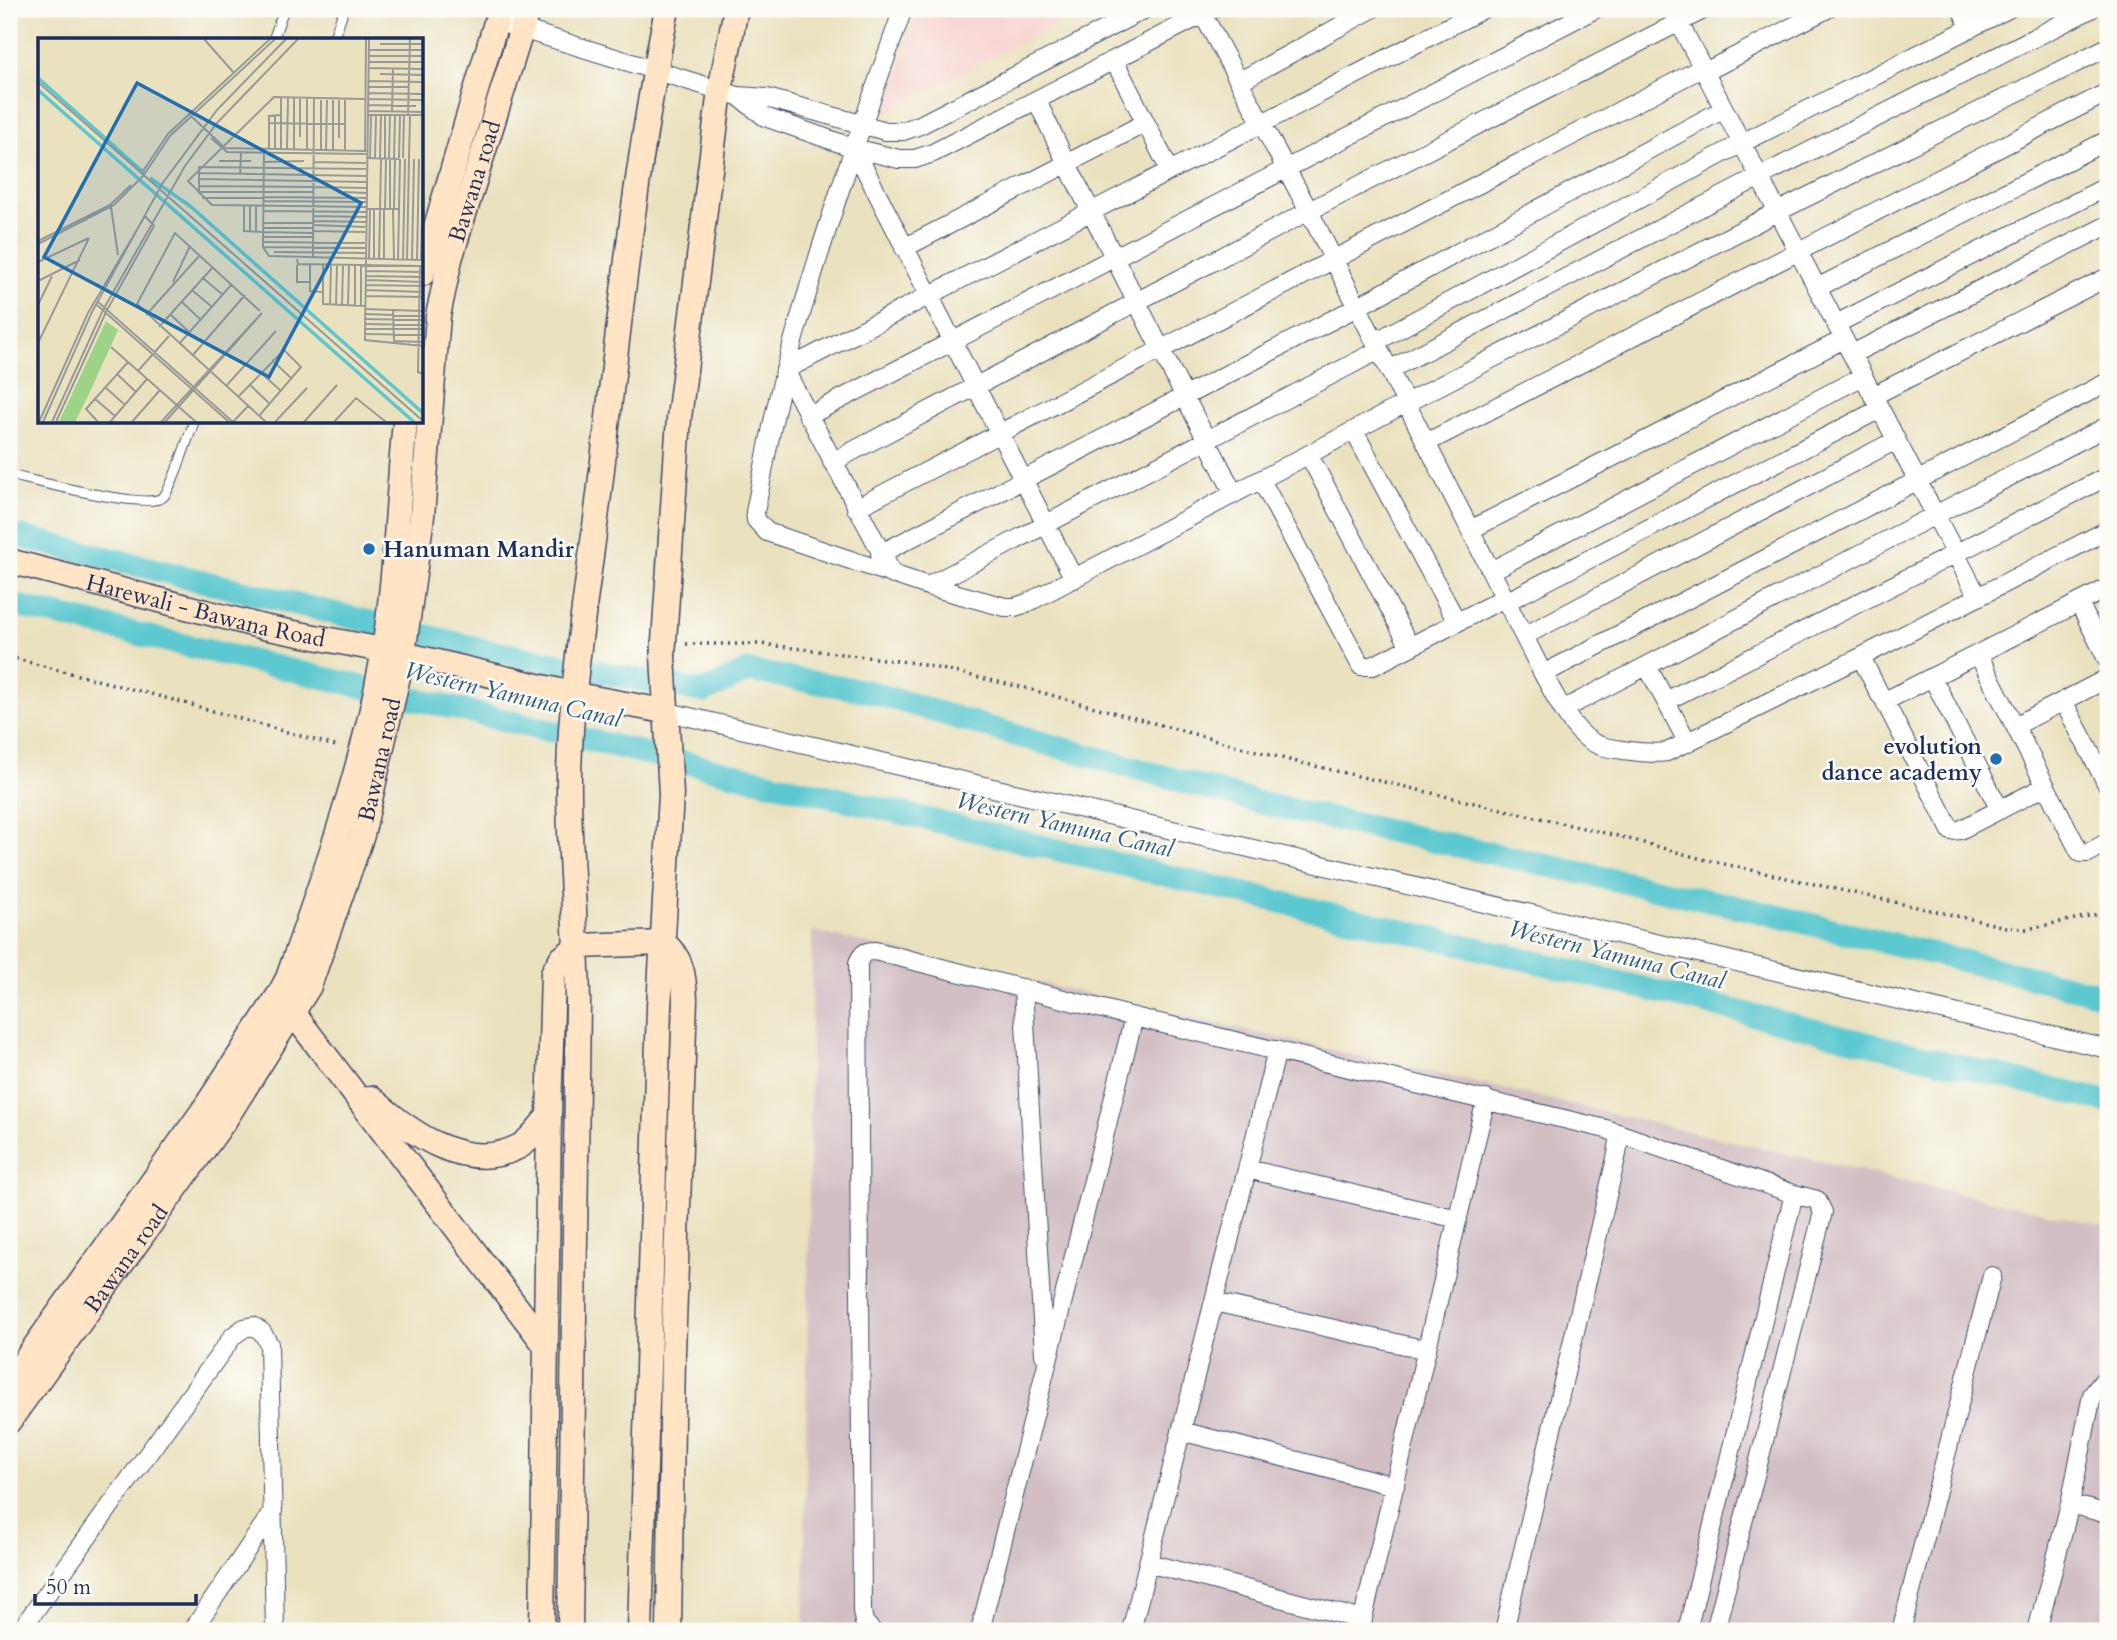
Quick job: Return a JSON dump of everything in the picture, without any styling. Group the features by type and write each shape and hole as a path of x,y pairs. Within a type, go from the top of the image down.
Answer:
{"street":[{"path":"570,1631 578,946 570,868 569,774 579,638 600,488 615,339 640,155 667,9"},
{"path":"640,1631 659,1007 671,794 664,650 679,418 729,93 736,9"},
{"path":"903,9 811,277 785,370 755,512 756,520 766,532 928,586 1005,607 1027,603 1406,403 1777,212 2108,47"},
{"path":"498,15 524,18 655,69 729,93 767,98 862,126 903,131 920,125 1145,9"},
{"path":"1240,81 1372,9"},
{"path":"785,370 1483,9"},
{"path":"808,416 1595,9"},
{"path":"832,462 1675,15 1704,9"},
{"path":"856,508 1333,259 1827,9"},
{"path":"1961,9 1970,28"},
{"path":"928,586 1207,440 1742,143 2008,9"},
{"path":"1389,370 1759,177 2091,9"},
{"path":"729,93 765,117 853,149 899,159 915,159 933,153 1037,101 1205,11 1543,674 1581,733 1601,746 1657,754 1667,752 1861,657 2108,530"},
{"name":"Bawana road","path":"424,267 498,15"},
{"path":"1675,15 1978,597"},
{"name":"Bawana road","path":"9,1383 205,1108 286,1004 309,986 362,835 378,724 422,516 438,316 443,288 524,18"},
{"path":"1114,60 1170,172"},
{"path":"1426,443 2108,92"},
{"path":"1037,101 1234,494"},
{"path":"880,554 1357,307 1724,109"},
{"path":"904,248 1145,123"},
{"path":"1817,288 2108,140"},
{"path":"853,149 1074,579"},
{"path":"1470,530 1844,339 2108,186"},
{"path":"1844,339 2108,225"},
{"path":"1261,480 1358,662 1362,666 1373,666 1505,600 2108,277"},
{"path":"785,370 893,575"},
{"path":"1491,570 1863,376"},
{"path":"1543,674 2108,382"},
{"name":"Bawana road","path":"392,656 391,592 405,424"},
{"path":"1564,709 2108,426"},
{"path":"1354,431 1457,622"},
{"path":"1524,636 1896,440"},
{"path":"1308,455 1410,647"},
{"path":"1666,701 2108,476"},
{"name":"Harewali - Bawana Road","path":"9,561 263,627 392,656 665,710"},
{"path":"1883,698 1889,699 2108,589"},
{"path":"2079,603 2108,661"},
{"path":"1978,654 2081,853 2088,853 2108,842"},
{"path":"1861,657 1951,831 1960,831 2046,786"},
{"path":"1647,666 1688,743"},
{"path":"1932,677 2000,810"},
{"path":"2015,726 2108,678"},
{"path":"2063,701 2108,786"},
{"path":"665,710 2108,1049"},
{"name":"Bawana road","path":"9,1422 224,1121 286,1004 288,978 340,829 361,753 378,724"},
{"path":"542,1631 553,973 561,959 578,946 663,943 673,950 678,960 684,976 685,999 674,1339 669,1631"},
{"path":"872,1631 864,1622 862,1611 858,962 861,955 867,951 1134,1017 1486,1099 1620,1134 1817,1200 1823,1212 1715,1631"},
{"path":"309,986 319,1023 351,1075 395,1119 440,1147 485,1158 519,1147 549,1116"},
{"path":"1023,988 1045,1373"},
{"path":"286,1004 546,1346"},
{"path":"980,1631 1134,1017"},
{"path":"1131,1631 1277,1050"},
{"path":"1148,1563 1361,1626 1486,1099"},
{"path":"1504,1631 1620,1134"},
{"path":"1247,1169 1458,1219"},
{"path":"1687,1631 1794,1194"},
{"path":"1901,1631 1992,1276"},
{"path":"1214,1302 1427,1350"},
{"path":"20,1631 233,1336 244,1328 253,1326 262,1332 269,1344 275,1631"},
{"path":"2037,1631 2070,1504 2092,1395 2103,1381 2108,1380"},
{"path":"1181,1431 1395,1486"},
{"path":"2070,1504 2108,1514"},
{"path":"192,1631 273,1511"}],"lane":[{"path":"274,38 284,9"},
{"path":"334,38 344,9"},
{"path":"9,475 126,500 159,500 166,494 193,424"}],"path":[{"path":"664,650 761,644 915,663 1025,688 1307,764 1622,837 1702,859 2006,927 2027,929 2108,912"},
{"path":"9,657 361,753"}],"shaded area":[{"path":"920,9 1086,9 884,113"},
{"path":"812,931 2108,1227 2108,1631 804,1631"}],"waterway":[{"path":"9,534 485,650 704,692 748,671 867,691 1264,804 1752,910 2108,996"},
{"name":"Western Yamuna Canal","path":"9,604 1549,965 2108,1102"}],"place":[{"name":"Hanuman Mandir","path":"369,549"},
{"name":"evolution dance academy","path":"1996,759"}]}
